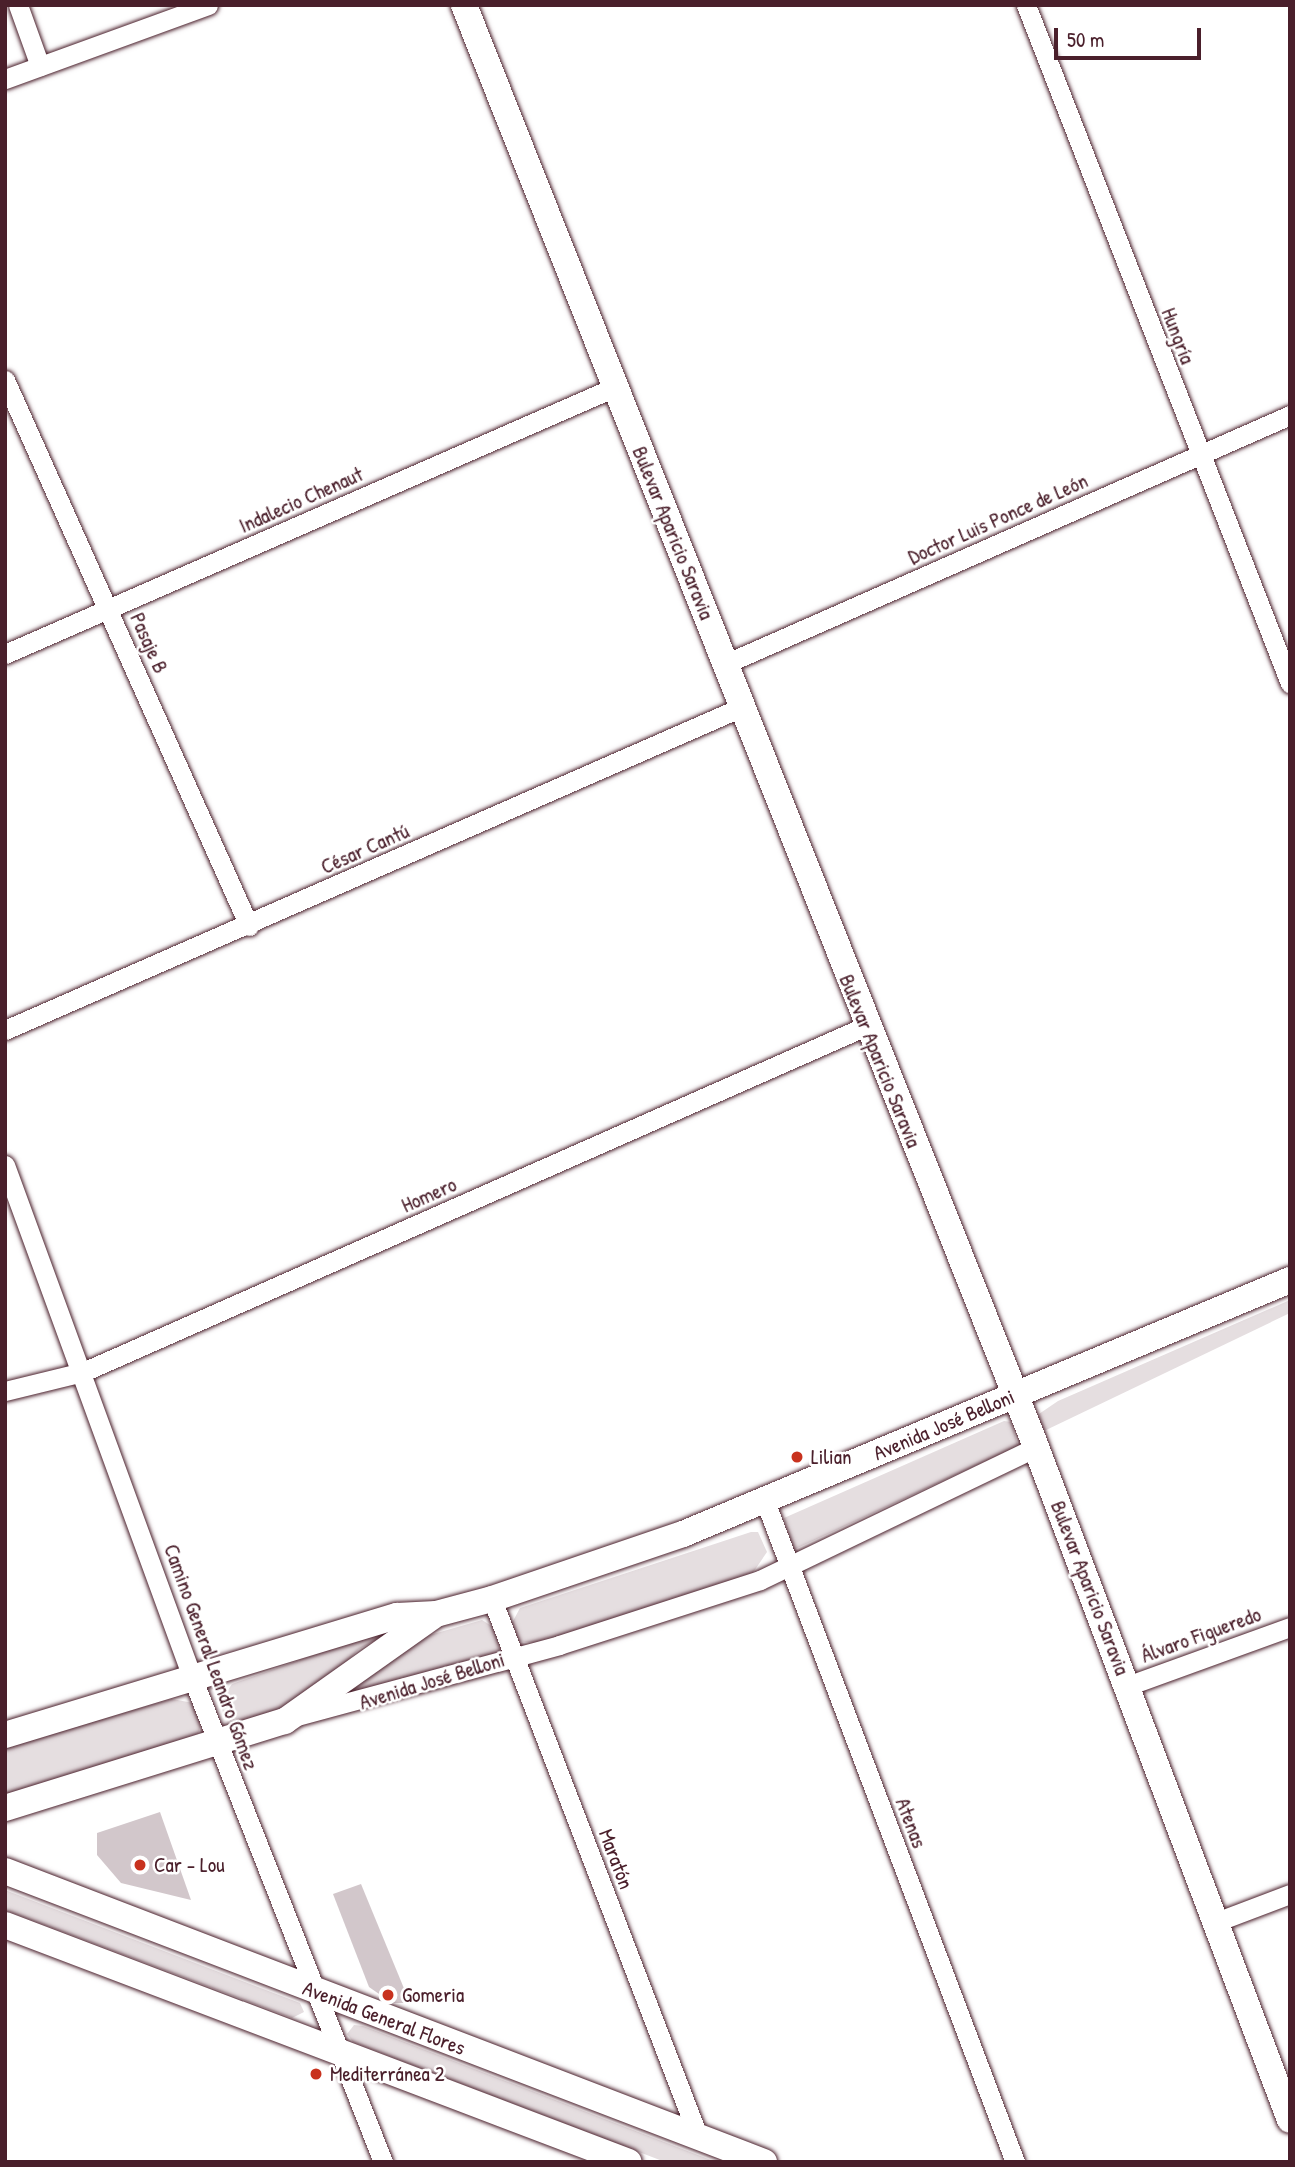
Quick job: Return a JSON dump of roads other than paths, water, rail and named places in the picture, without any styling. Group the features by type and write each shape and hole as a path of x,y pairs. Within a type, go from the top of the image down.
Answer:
{"main road":[{"name":"Bulevar Aparicio Saravia","path":"464,5 866,1026 1036,1447 1290,2120"},
{"name":"Avenida José Belloni","path":"5,1735 192,1676 397,1616 436,1614 492,1599 765,1501 1290,1280"},
{"name":"Avenida José Belloni","path":"5,1808 292,1718 389,1641 436,1614"},
{"name":"Avenida General Flores","path":"5,1871 764,2162"},
{"path":"7,1927 341,2056 629,2162"}],"street":[{"path":"18,5 40,66"},
{"path":"5,79 208,5"},
{"name":"Hungría","path":"1026,5 1290,683"},
{"name":"Pasaje B","path":"5,380 249,926"},
{"name":"Indalecio Chenaut","path":"5,654 615,387"},
{"name":"Doctor Luis Ponce de León","path":"725,664 1290,415"},
{"name":"César Cantú","path":"5,1030 249,926 742,707"},
{"name":"Homero","path":"5,1391 83,1372 866,1026"},
{"name":"Camino General Leandro Gómez","path":"5,1165 216,1740 383,2162"},
{"name":"Avenida José Belloni","path":"292,1718 513,1657 790,1567 1036,1447"},
{"name":"Atenas","path":"765,1501 1015,2162"},
{"name":"Maratón","path":"492,1599 698,2136"},
{"name":"Álvaro Figueredo","path":"1127,1686 1290,1627"},
{"path":"1216,1922 1290,1894"}],"place":[{"name":"Lilian","path":"797,1457"},
{"name":"Car - Lou","path":"140,1865"},
{"name":"Gomeria","path":"388,1995"},
{"name":"Mediterránea 2","path":"316,2074"}]}
